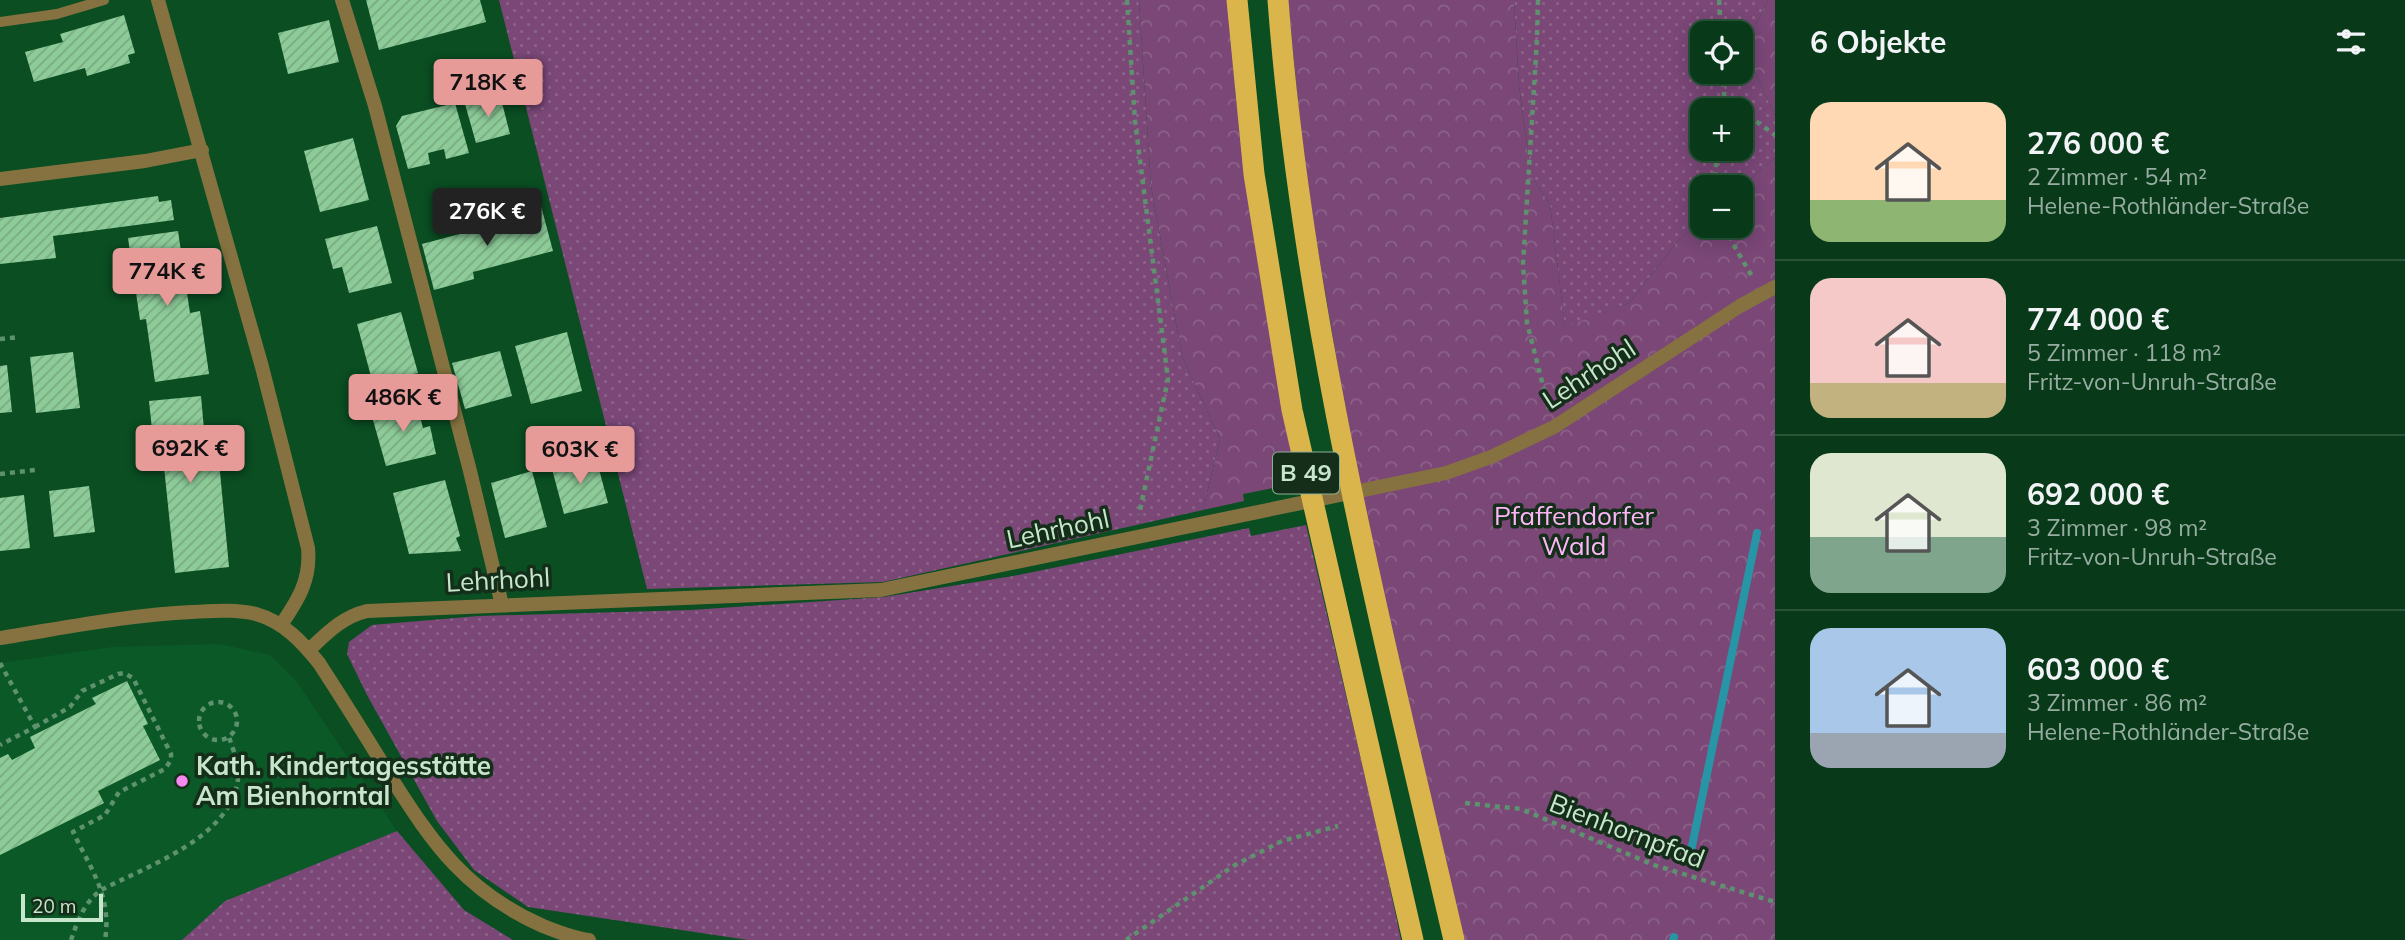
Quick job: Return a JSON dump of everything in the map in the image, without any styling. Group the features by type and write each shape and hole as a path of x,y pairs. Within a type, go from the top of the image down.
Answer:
{"highway":[{"name":"B 49","path":"1237,0 1254,174 1292,410 1413,940"},
{"name":"B 49","path":"1278,0 1295,173 1334,403 1355,512 1454,940"}],"street":[{"path":"158,0 262,367 308,548 309,564 303,589 281,625"},
{"path":"342,0 375,106 502,605"},
{"path":"0,179 145,161 202,150"},
{"name":"Lehrhohl","path":"309,650 333,627 360,613 881,590 1446,473 1491,457 1554,427 1768,290"},
{"path":"0,638 166,613 207,611 257,614 281,625 309,650 324,670 428,835 462,873 529,920 557,932 589,940"}],"lane":[{"path":"0,22 57,13 104,0"}],"path":[{"path":"1127,0 1135,121 1168,379 1134,538"},
{"path":"1538,0 1523,264 1527,323 1554,427"},
{"path":"1719,0 1720,21"},
{"path":"1723,84 1724,98"},
{"path":"1753,119 1775,135"},
{"path":"1731,238 1768,290"},
{"path":"0,339 19,337"},
{"path":"0,474 36,470"},
{"path":"0,663 35,727"},
{"path":"0,744 70,707 82,691 118,674 124,673 133,678 171,754 171,760 165,769 119,792 105,815 73,832 101,890 107,910 105,940"},
{"path":"215,701 228,704 237,714 237,727 229,737 217,740 201,730 199,718 204,707 215,701"},
{"path":"71,940 86,905 101,890 195,841 217,824 234,797 239,777 229,737"},
{"name":"Bienhornpfad","path":"1465,803 1521,809 1654,865 1775,902"},
{"path":"1126,940 1235,865 1282,841 1338,826"}],"shaded area":[{"name":"Kath. Kindertagesstätte Am Bienhorntal","path":"220,644 270,655 297,682 397,831 225,901 182,940 0,940 0,663 112,647"}],"green space":[{"path":"499,0 1139,0 1151,186 1182,356 1220,439 1203,510 883,582 647,589"},
{"path":"1139,0 1229,0 1236,98 1261,282 1298,483 1243,494 1244,501 1203,510 1220,439 1182,356 1151,186"},
{"name":"Pfaffendorfer Wald","path":"1288,0 1514,0 1519,86 1531,176 1550,204 1565,327 1629,303 1677,242 1690,231 1690,238 1753,238 1753,177 1775,158 1775,940 1461,940 1363,514 1305,174"},
{"path":"1514,0 1768,0 1753,31 1753,21 1690,21 1690,84 1753,84 1753,68 1775,115 1775,158 1753,177 1690,175 1690,231 1677,242 1629,303 1565,328 1550,204 1531,176 1519,86"},
{"path":"1768,0 1775,0 1775,115 1753,68 1753,31"},
{"path":"1306,525 1401,940 748,940 528,907 474,870 437,821 347,654 349,642 372,625 479,616 691,610 884,597 1013,576 1249,528 1251,536"},
{"path":"397,831 464,910 513,940 182,940 225,901"}],"building":[{"path":"366,0 480,0 486,22 379,50"},
{"path":"124,15 135,53 128,55 130,63 87,76 85,68 34,82 25,52 63,42 60,34"},
{"path":"329,20 339,62 288,74 278,33"},
{"path":"500,95 510,134 476,143 465,104"},
{"path":"455,103 469,153 446,159 444,149 428,153 430,164 408,169 396,126 402,116"},
{"path":"353,138 369,200 320,212 304,151"},
{"path":"158,196 159,202 171,200 174,220 53,236 56,258 0,264 0,218"},
{"path":"541,206 553,251 473,272 474,279 434,290 422,244 501,223 499,216"},
{"path":"377,226 392,283 349,293 342,267 333,269 325,239"},
{"path":"178,231 190,313 200,311 209,374 155,382 146,319 140,320 128,238"},
{"path":"401,312 418,373 373,384 357,324"},
{"path":"567,332 582,391 531,404 515,346"},
{"path":"500,351 512,396 465,409 452,363"},
{"path":"73,352 80,408 36,413 30,357"},
{"path":"7,365 12,412 0,413 0,366"},
{"path":"201,396 206,452 218,451 229,567 175,573 163,457 155,458 149,401"},
{"path":"416,402 423,428 430,426 436,454 386,466 371,413"},
{"path":"596,458 608,503 564,514 552,469"},
{"path":"532,471 547,527 505,538 491,483"},
{"path":"445,480 460,536 456,538 461,551 409,554 393,493"},
{"path":"89,486 95,532 54,537 49,491"},
{"path":"24,495 30,548 0,551 0,498"},
{"path":"127,681 148,724 143,726 160,760 98,791 104,803 0,855 0,758 8,754 12,760 35,748 30,737 96,704 92,698"}],"waterway":[{"path":"1691,851 1757,533"}],"place":[{"name":"Kath. Kindertagesstätte Am Bienhorntal","path":"182,781"}]}
